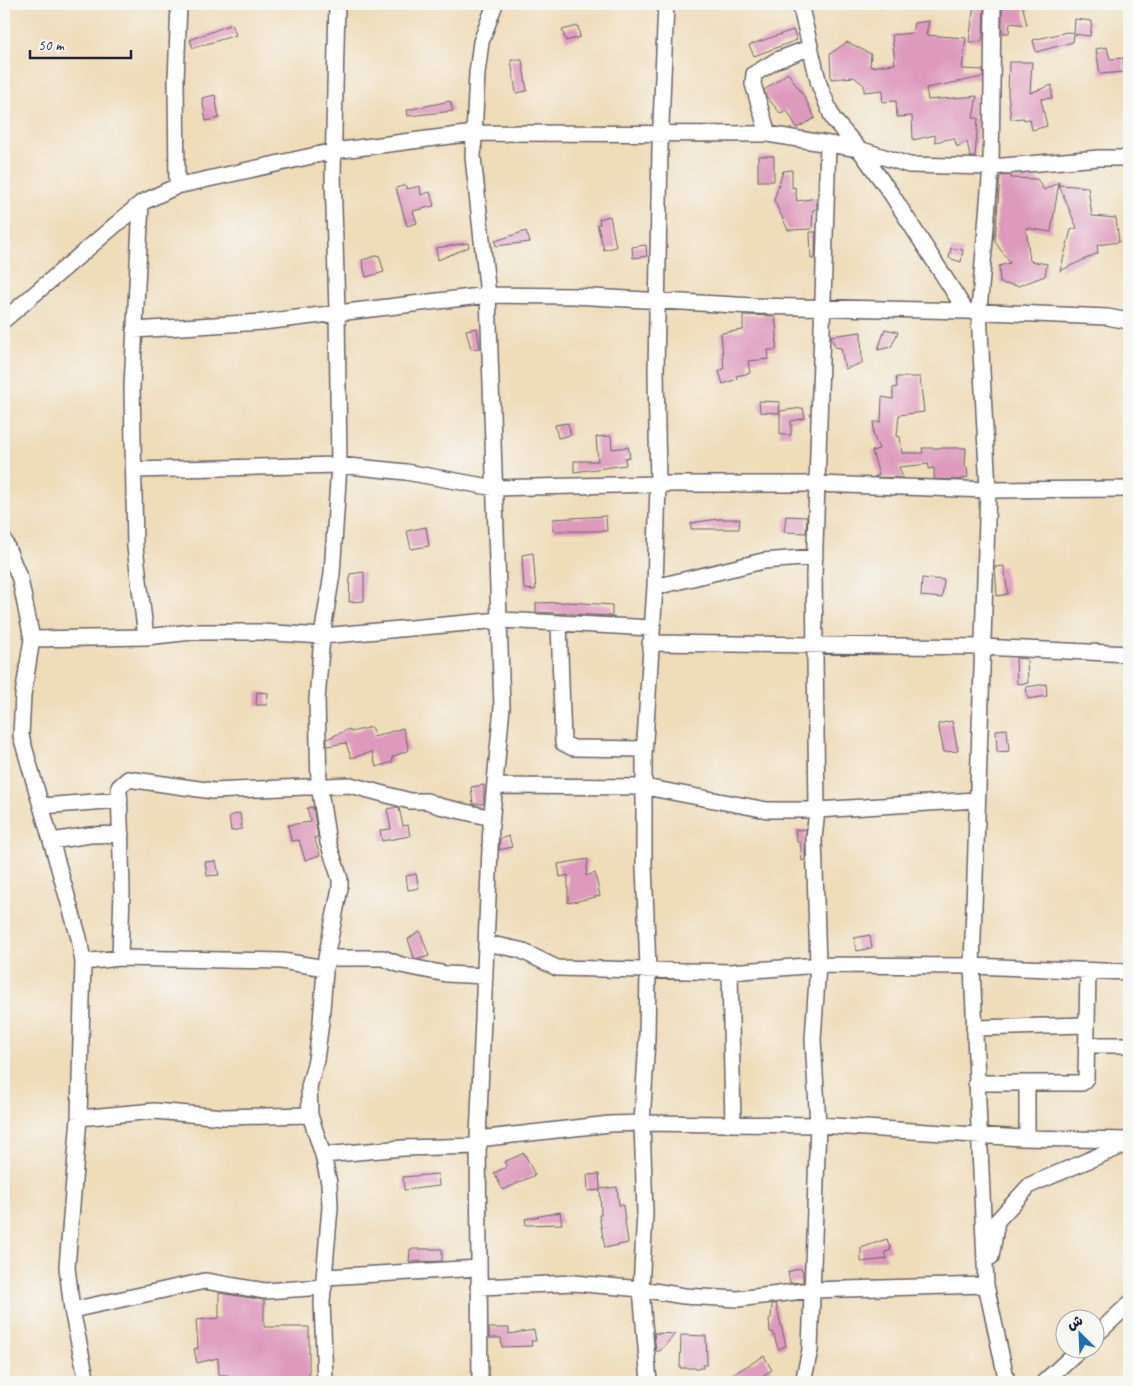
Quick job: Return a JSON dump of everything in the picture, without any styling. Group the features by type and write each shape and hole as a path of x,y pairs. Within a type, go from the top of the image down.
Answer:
{"street":[{"path":"177,186 176,80 179,4"},
{"path":"325,1382 322,1302 330,1207 329,1183 323,1155 310,1115 309,1087 316,1060 325,963 340,879 328,842 319,785 317,700 322,636 332,574 338,465 337,311 333,173 337,4"},
{"path":"480,1382 478,1142 492,818 502,707 488,295 473,157 477,73 481,42 496,4"},
{"path":"649,1382 641,1289 644,1212 642,1123 647,1040 648,969 644,865 644,750 655,587 658,484 658,301 661,135 666,4"},
{"path":"800,4 819,84 833,119 860,149 972,311"},
{"path":"993,4 990,167 972,311 988,490 976,800 972,966 986,1285 1008,1382"},
{"path":"768,134 753,84 754,74 778,60 809,48"},
{"path":"4,320 141,203 177,186 334,151 474,133 768,134 860,149 909,165 990,167 1099,158 1129,158"},
{"path":"803,1382 810,1350 818,1125 813,1039 818,965 814,839 817,810 814,644 828,144"},
{"path":"141,203 132,387 135,546 146,637"},
{"path":"134,330 263,322 337,311 488,295 574,296 658,301 972,311 1107,317 1129,320"},
{"path":"134,470 338,465 406,472 495,488 658,484 817,484 988,490 1129,489"},
{"path":"4,540 20,579 32,639 23,695 21,736 79,938 83,962 80,1118 67,1267 72,1310 88,1382"},
{"path":"655,587 764,561 815,557"},
{"path":"32,639 146,637 192,632 261,632 322,636 500,620 559,623 651,636 814,644 982,647 1129,654"},
{"path":"559,623 563,744 573,748 644,750"},
{"path":"120,958 121,834 119,787 128,779 213,791 350,785 410,801 427,801 439,806 492,818"},
{"path":"495,786 645,787 757,810 817,810 976,800"},
{"path":"42,806 120,800"},
{"path":"52,842 90,835 121,834"},
{"path":"486,943 520,950 557,968 730,972 818,965 972,966 1129,972"},
{"path":"83,962 120,958 325,963 382,958 401,965 446,974 485,976"},
{"path":"976,1083 1082,1083 1086,1078 1088,971"},
{"path":"730,972 733,1124"},
{"path":"974,1028 1087,1025"},
{"path":"1086,1046 1129,1046"},
{"path":"1027,1138 1028,1084"},
{"path":"80,1118 154,1111 224,1116 310,1115"},
{"path":"323,1155 478,1142 610,1124 642,1123 818,1125 979,1136 1129,1142"},
{"path":"986,1285 997,1222 1030,1185 1129,1142"},
{"path":"72,1310 205,1281 265,1291 325,1282 478,1268"},
{"path":"478,1287 565,1283 641,1289 684,1296 738,1298 811,1290 986,1285"},
{"path":"1106,1326 1129,1304"},
{"path":"1044,1382 1070,1358"}],"building":[{"path":"974,4 984,5 983,36 981,42 969,42"},
{"path":"1022,4 1027,25 1010,23 1009,33 1002,33 1002,8"},
{"path":"1075,19 1092,21 1090,36 1074,34 1073,42 1036,52 1033,40 1067,32 1074,33"},
{"path":"929,21 926,35 966,38 962,69 983,70 983,77 926,88 928,100 977,96 973,118 978,118 975,157 970,157 967,141 957,147 954,138 935,142 935,135 913,140 912,116 897,117 896,101 882,102 883,90 864,92 864,85 854,77 831,79 830,54 847,42 871,54 870,67 895,64 892,35 912,33 914,23"},
{"path":"232,24 236,35 193,48 190,40"},
{"path":"578,26 580,37 566,41 562,30"},
{"path":"793,30 797,40 754,56 749,45"},
{"path":"1107,47 1110,59 1123,58 1125,72 1100,74 1096,49"},
{"path":"511,60 522,60 527,91 516,93"},
{"path":"1009,62 1032,62 1030,93 1052,85 1052,98 1041,99 1047,126 1032,130 1030,119 1011,119 1008,94"},
{"path":"788,73 805,98 815,118 797,128 787,110 781,114 766,96 764,90"},
{"path":"215,95 219,118 206,121 202,98"},
{"path":"450,101 453,111 408,116 407,110"},
{"path":"758,156 774,156 774,181 758,181"},
{"path":"792,170 792,188 795,187 797,201 817,198 817,208 813,210 812,229 788,230 774,200 783,171"},
{"path":"1011,175 1011,178 1037,179 1044,190 1059,182 1051,232 1026,228 1030,261 1047,264 1045,276 1018,286 1000,283 999,266 1010,263 995,242 1000,176"},
{"path":"406,185 407,189 420,186 421,195 430,192 434,206 413,211 417,223 407,226 396,188"},
{"path":"1059,185 1088,187 1092,216 1116,218 1119,242 1097,245 1098,253 1060,271 1071,230 1077,228"},
{"path":"610,216 616,247 604,250 597,224 600,224 599,219"},
{"path":"526,231 530,242 496,246 495,241"},
{"path":"810,232 816,232 815,259 811,259"},
{"path":"468,243 469,247 438,260 436,248"},
{"path":"646,245 647,256 633,258 632,247"},
{"path":"951,248 963,250 961,262 949,258"},
{"path":"379,255 384,272 366,277 362,260"},
{"path":"743,315 775,316 776,350 768,350 769,359 748,361 750,373 736,376 737,379 723,384 719,371 724,369 721,333 743,330"},
{"path":"477,328 480,348 471,349 466,330"},
{"path":"885,329 898,332 891,347 878,350"},
{"path":"861,332 862,363 845,369 841,348 835,347 831,336"},
{"path":"896,377 920,377 924,412 899,415 897,436 900,437 902,453 923,453 922,448 966,448 965,467 967,467 968,477 958,480 934,479 934,468 928,469 929,464 899,467 903,478 874,477 879,475 872,451 879,449 873,434 874,422 881,422 882,397 893,399 893,388 897,387"},
{"path":"759,401 780,402 779,413 760,412"},
{"path":"803,408 805,418 791,421 791,435 780,435 780,411"},
{"path":"568,423 571,435 558,438 555,425"},
{"path":"611,436 612,449 628,447 630,457 625,458 626,465 574,472 574,461 598,461 596,437"},
{"path":"606,516 607,531 553,531 553,519"},
{"path":"786,516 807,517 806,533 784,532"},
{"path":"718,519 740,519 739,529 691,529 691,523"},
{"path":"426,527 429,546 411,549 407,531"},
{"path":"533,553 536,590 524,589 522,555"},
{"path":"1004,566 1008,594 997,596 995,567"},
{"path":"364,572 364,601 349,602 350,574"},
{"path":"922,578 944,580 942,598 921,596"},
{"path":"569,602 612,605 612,616 536,612 536,603"},
{"path":"1016,658 1027,659 1028,683 1017,684"},
{"path":"1046,684 1047,696 1028,699 1026,687"},
{"path":"257,692 268,693 267,705 256,705"},
{"path":"952,721 958,751 944,752 938,724"},
{"path":"372,727 374,737 403,728 409,750 392,757 393,762 376,767 372,752 351,758 346,743 327,746 327,739 349,729 351,732"},
{"path":"1007,729 1009,751 997,752 996,730"},
{"path":"484,785 484,804 473,804 471,787"},
{"path":"313,807 318,837 314,838 320,855 305,860 299,840 291,841 288,825 311,822 307,808"},
{"path":"399,808 403,826 408,825 410,836 382,841 380,830 391,829 387,809"},
{"path":"240,813 242,829 231,831 229,816"},
{"path":"806,829 805,860 802,861 800,842 797,842 795,830"},
{"path":"509,836 512,847 499,850 500,839"},
{"path":"588,859 586,876 595,873 600,896 568,903 568,875 560,877 558,864"},
{"path":"216,861 219,875 207,876 205,862"},
{"path":"416,874 419,888 408,890 406,876"},
{"path":"420,931 429,956 419,959 414,958 408,939"},
{"path":"870,935 872,948 857,951 854,938"},
{"path":"524,1153 535,1175 503,1190 494,1173 507,1167 504,1162"},
{"path":"438,1174 439,1186 404,1190 403,1177"},
{"path":"599,1174 600,1189 617,1187 619,1205 623,1205 628,1243 605,1248 599,1215 601,1215 600,1190 588,1191 587,1175"},
{"path":"560,1212 562,1224 526,1225 525,1219"},
{"path":"887,1239 891,1250 885,1252 887,1259 861,1262 861,1248"},
{"path":"410,1249 442,1249 442,1261 409,1262"},
{"path":"800,1268 803,1271 803,1282 790,1283 788,1272"},
{"path":"219,1293 264,1300 264,1327 309,1327 309,1382 228,1382 228,1375 219,1375 218,1358 197,1363 194,1349 198,1348 196,1320 219,1318"},
{"path":"772,1304 776,1304 786,1346 778,1349 773,1332 770,1332 769,1319 771,1318"},
{"path":"489,1328 509,1328 509,1334 534,1330 536,1341 531,1341 532,1346 502,1347 501,1338 489,1338"},
{"path":"654,1333 675,1334 660,1351 656,1351"},
{"path":"681,1335 706,1336 707,1365 703,1365 703,1368 680,1368"},
{"path":"764,1356 772,1370 762,1376 725,1379"}]}
